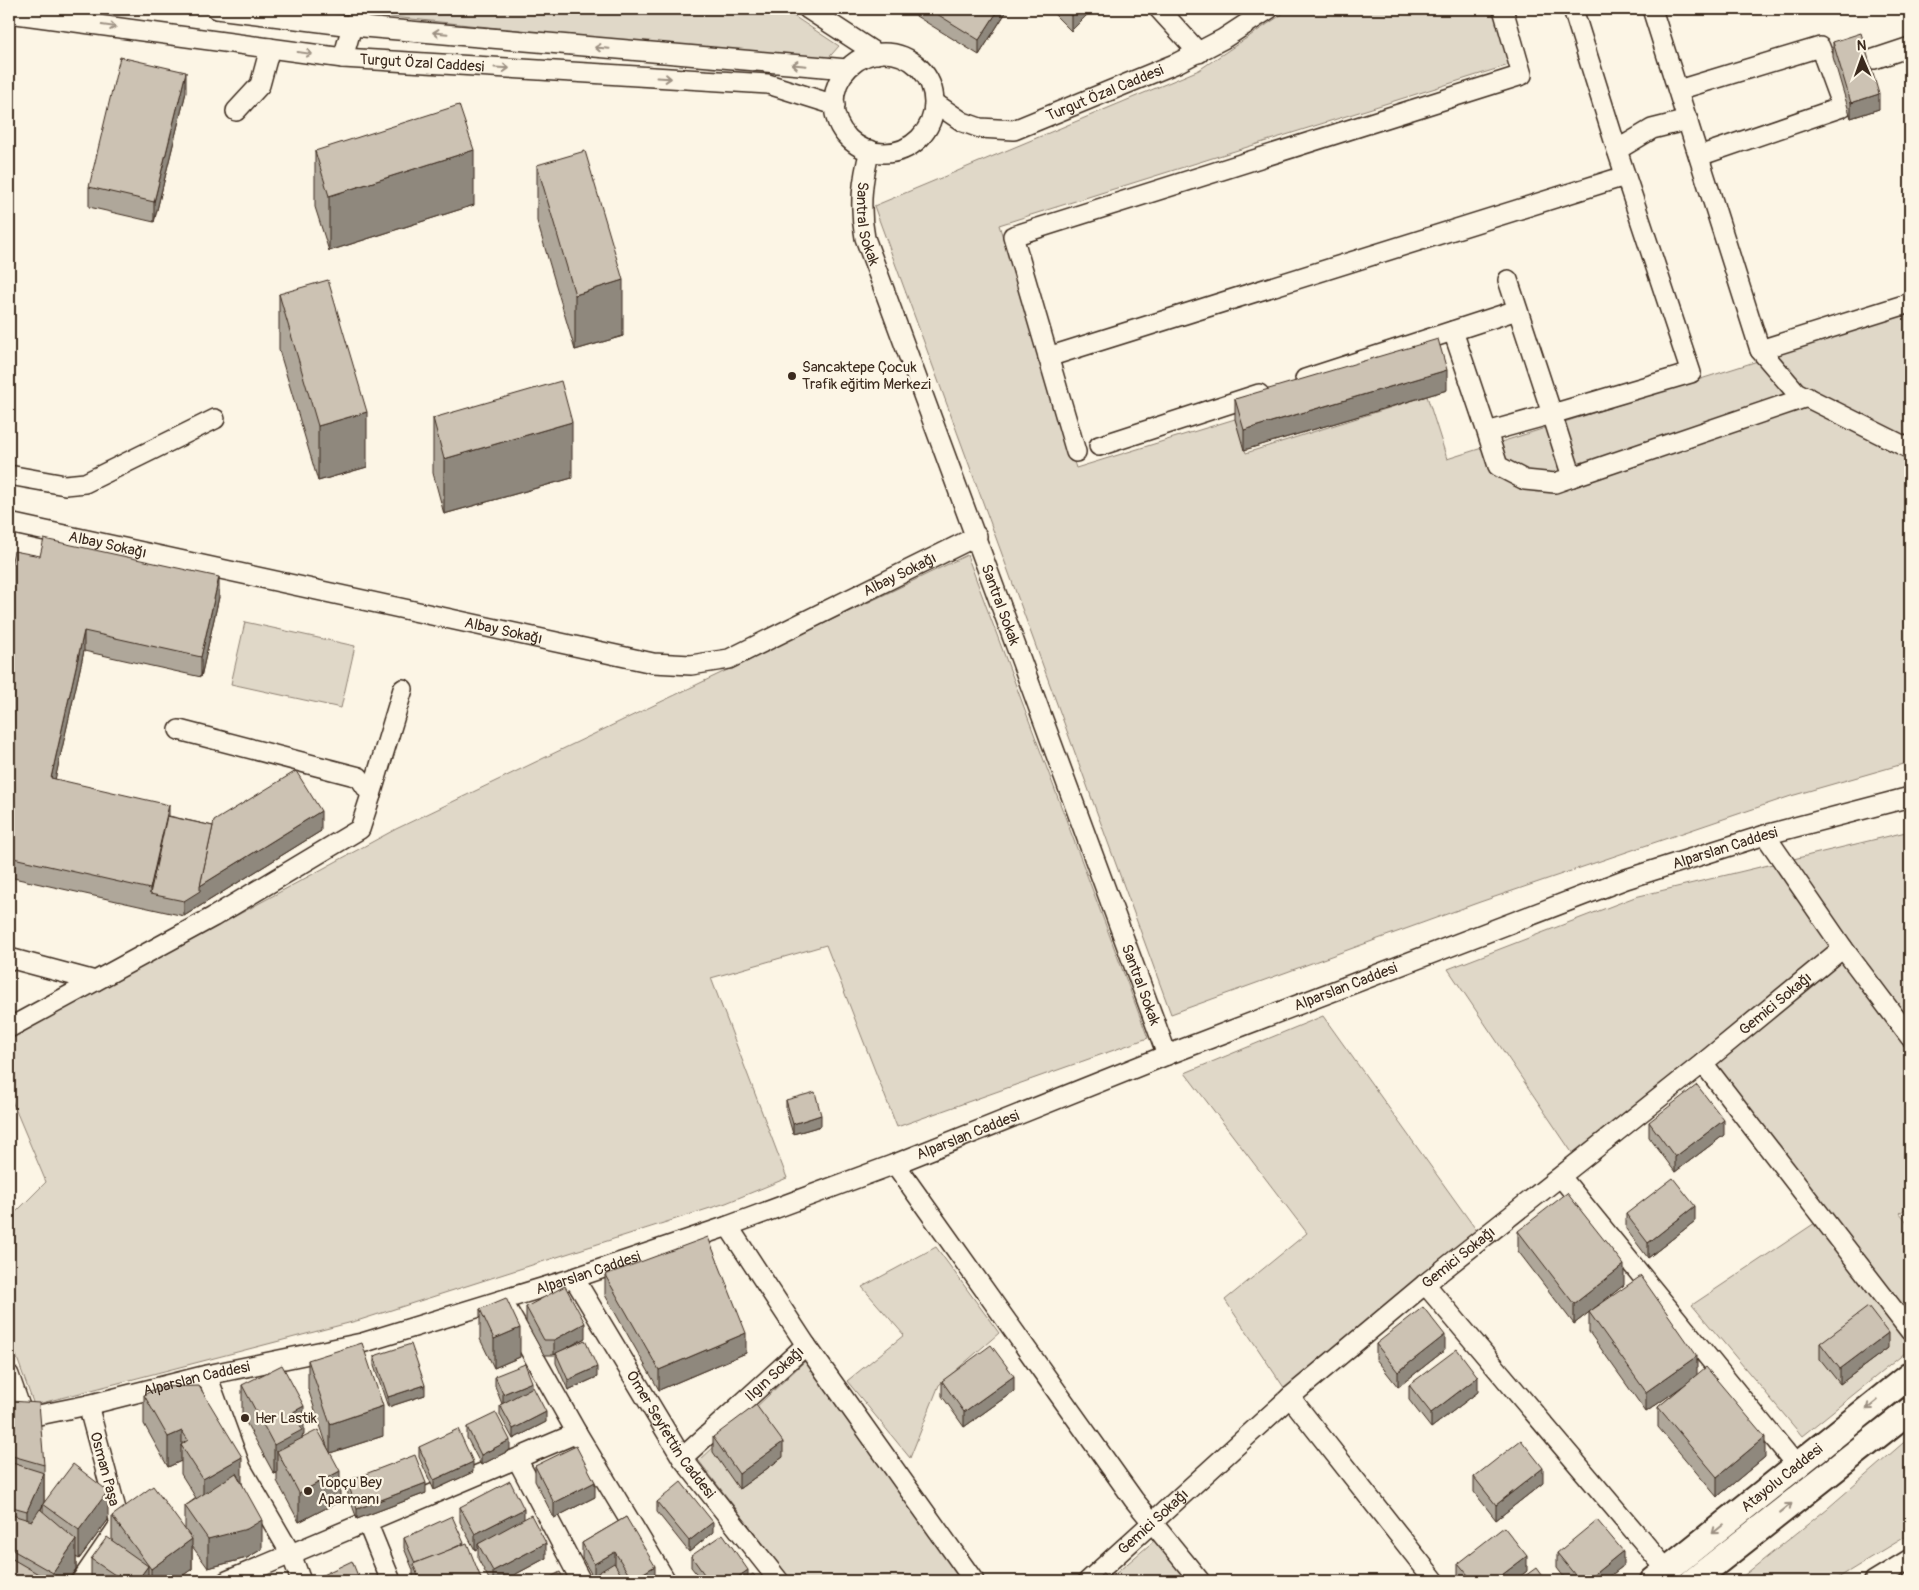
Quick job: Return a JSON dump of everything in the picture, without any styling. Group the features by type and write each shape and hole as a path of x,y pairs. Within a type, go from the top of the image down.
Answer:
{"main road":[{"name":"Atayolu Caddesi","path":"1660,1576 1910,1375"},
{"name":"Atayolu Caddesi","path":"1693,1581 1910,1410"}],"street":[{"name":"Turgut Özal Caddesi","path":"218,9 352,26 847,70"},
{"path":"343,58 352,26 363,9"},
{"path":"808,9 877,54"},
{"path":"1159,9 1199,53"},
{"name":"Turgut Özal Caddesi","path":"935,103 963,122 980,128 1014,130 1199,53 1269,9"},
{"path":"1076,452 1013,236 1522,75 1503,9"},
{"path":"1487,432 1691,373 1625,176 1573,9"},
{"path":"1652,9 1760,350 1796,392 1910,449"},
{"name":"Turgut Özal Caddesi","path":"9,13 343,58 768,84 835,105"},
{"path":"1678,90 1820,47 1842,107 1699,156"},
{"path":"1874,59 1910,47"},
{"path":"236,111 260,85 270,48"},
{"path":"877,54 894,54 910,60 923,71 932,86 935,103 932,120 923,135 912,145 897,151 881,153 852,141 842,129 836,114 835,105 839,83 847,70 861,59 877,54"},
{"path":"1617,150 1652,129 1688,120"},
{"name":"Santral Sokak","path":"870,150 861,195 861,217 865,238 977,536 1167,1055"},
{"path":"1048,357 1625,176"},
{"path":"1508,280 1572,477"},
{"path":"1760,350 1910,303"},
{"path":"1099,446 1517,310"},
{"path":"1453,330 1498,466 1524,480 1555,484 1807,397"},
{"path":"9,474 65,485 85,483 215,419"},
{"name":"Albay Sokağı","path":"9,524 653,663 691,665 729,659 977,536"},
{"path":"9,1028 213,917 360,829 403,689"},
{"path":"179,730 359,777 371,795"},
{"name":"Alparslan Caddesi","path":"16,1419 88,1405 207,1375 362,1343 574,1278 728,1226 895,1164 1167,1055 1626,880 1765,835 1910,798"},
{"path":"1765,835 1842,948 1910,1038"},
{"name":"Gemici Sokağı","path":"1088,1581 1290,1397 1425,1284 1703,1063 1842,948"},
{"path":"9,958 95,981"},
{"path":"1703,1063 1910,1331"},
{"path":"895,1164 1134,1500 1200,1581"},
{"path":"1561,1177 1797,1466"},
{"name":"Ilgın Sokağı","path":"682,1458 806,1346 728,1226"},
{"name":"Ömer Seyfettin Caddesi","path":"574,1278 682,1458 779,1581"},
{"path":"1425,1284 1660,1576"},
{"path":"501,1300 577,1433 666,1581"},
{"path":"806,1346 974,1581"},
{"path":"9,1375 16,1419"},
{"path":"207,1375 241,1468 291,1554 301,1581"},
{"path":"1290,1397 1435,1581"},
{"name":"Osman Paşa","path":"81,1581 120,1524 88,1405"},
{"path":"227,1581 577,1433"},
{"path":"517,1459 582,1581"},
{"path":"367,1522 391,1581"},
{"path":"1874,1581 1910,1559"}],"shaded area":[{"path":"315,9 783,9 839,46 825,62"},
{"path":"1290,9 1495,9 1512,64 999,225 1076,468 1235,419 1246,453 1427,396 1447,459 1910,313 1910,762 1791,796 1480,902 1171,1014 874,206 1199,70"},
{"path":"967,555 1148,1038 897,1127 826,945 711,978 787,1178 726,1203 360,1320 34,1405 9,1336 9,1219 46,1182 9,1094 9,1039 396,829"},
{"path":"245,622 355,646 341,708 231,684"},
{"path":"1910,831 1910,1205 1900,1213 1910,1226 1910,1349 1802,1436 1692,1305 1830,1213 1703,1051 1575,1157 1448,969 1635,897"},
{"path":"1323,1016 1477,1231 1285,1389 1225,1300 1307,1233 1185,1073"},
{"path":"936,1247 999,1333 939,1385 910,1458 847,1381 904,1335 862,1287"},
{"path":"806,1360 970,1581 792,1581 699,1461"},
{"path":"1910,1437 1910,1534 1833,1581 1737,1581 1828,1508"},
{"path":"1155,1540 1187,1581 1107,1581"}],"building":[{"path":"929,9 999,9 979,40"},
{"path":"1064,9 1078,9 1071,16"},
{"path":"1861,33 1879,94 1851,103 1833,42"},
{"path":"120,57 186,72 154,202 89,187"},
{"path":"459,105 474,150 329,196 315,151"},
{"path":"585,151 623,280 575,295 537,165"},
{"path":"328,280 367,412 318,426 279,294"},
{"path":"1438,339 1447,370 1244,430 1235,399"},
{"path":"561,381 572,422 444,459 433,418"},
{"path":"44,539 219,577 201,657 84,631 51,778 169,805 150,889 9,857 9,575 14,551 40,556"},
{"path":"296,771 321,811 200,886 214,821"},
{"path":"167,816 213,826 200,891 184,901 150,894"},
{"path":"1697,1085 1724,1120 1675,1157 1649,1122"},
{"path":"815,1092 821,1115 793,1124 786,1100"},
{"path":"1673,1178 1695,1206 1648,1243 1626,1214"},
{"path":"1567,1193 1624,1265 1574,1304 1518,1231"},
{"path":"708,1237 746,1333 659,1370 605,1275"},
{"path":"1641,1276 1697,1356 1646,1392 1589,1312"},
{"path":"565,1286 585,1323 554,1340 544,1340 526,1307"},
{"path":"506,1298 520,1328 494,1339 480,1309"},
{"path":"1423,1307 1445,1335 1398,1372 1376,1344"},
{"path":"1868,1307 1888,1333 1840,1369 1820,1343"},
{"path":"585,1340 597,1367 568,1380 556,1353"},
{"path":"362,1343 383,1406 330,1424 308,1360"},
{"path":"411,1344 425,1385 388,1397 374,1356"},
{"path":"991,1345 1014,1376 964,1412 942,1381"},
{"path":"1457,1349 1478,1377 1431,1413 1409,1385"},
{"path":"525,1364 532,1382 503,1394 495,1376"},
{"path":"282,1365 304,1406 293,1412 302,1430 274,1445 242,1385"},
{"path":"1706,1367 1765,1437 1717,1477 1658,1407"},
{"path":"199,1386 242,1457 203,1479 181,1445 188,1440 182,1431 168,1437 144,1395 158,1387"},
{"path":"533,1387 546,1412 513,1429 500,1405"},
{"path":"11,1401 39,1403 44,1465 9,1455 9,1403"},
{"path":"756,1405 783,1442 739,1474 713,1437"},
{"path":"496,1413 510,1440 481,1455 467,1427"},
{"path":"458,1429 473,1462 434,1480 419,1447"},
{"path":"318,1430 340,1471 299,1493 277,1451"},
{"path":"1521,1440 1543,1468 1496,1505 1474,1477"},
{"path":"576,1446 595,1482 554,1503 535,1466"},
{"path":"415,1455 426,1483 357,1509 347,1481"},
{"path":"9,1462 44,1473 27,1511 9,1506"},
{"path":"73,1464 108,1491 79,1530 43,1504"},
{"path":"236,1473 262,1520 247,1529 208,1539 185,1506"},
{"path":"510,1481 524,1509 475,1534 460,1507"},
{"path":"681,1482 713,1522 689,1541 657,1502"},
{"path":"153,1486 192,1539 151,1569 112,1516"},
{"path":"40,1509 76,1540 53,1573 9,1548 9,1514 32,1521"},
{"path":"531,1515 546,1543 493,1571 478,1544"},
{"path":"452,1516 464,1543 415,1563 404,1538"},
{"path":"626,1517 655,1566 632,1580 615,1552 594,1564 582,1543"},
{"path":"1597,1520 1623,1551 1586,1581 1580,1581 1557,1553"},
{"path":"1504,1527 1527,1556 1494,1581 1473,1581 1458,1563"},
{"path":"723,1534 748,1570 732,1581 709,1581 691,1556"},
{"path":"107,1537 148,1566 137,1581 124,1581 91,1559"},
{"path":"467,1543 482,1581 420,1581 413,1564"},
{"path":"9,1557 47,1579 46,1581 9,1581"},
{"path":"352,1561 360,1581 312,1581 312,1580"},
{"path":"614,1563 625,1581 596,1581 593,1576"},
{"path":"1536,1568 1544,1581 1518,1581"},
{"path":"560,1572 565,1581 543,1581"},
{"path":"753,1574 759,1581 743,1581"},
{"path":"1103,1574 1109,1581 1093,1581"},
{"path":"86,1577 93,1581 84,1581"}],"place":[{"name":"Sancaktepe Çocuk Trafik eğitim Merkezi","path":"792,376"},
{"name":"Her Lastik","path":"245,1418"},
{"name":"Topçu Bey Aparmanı","path":"308,1491"}]}
